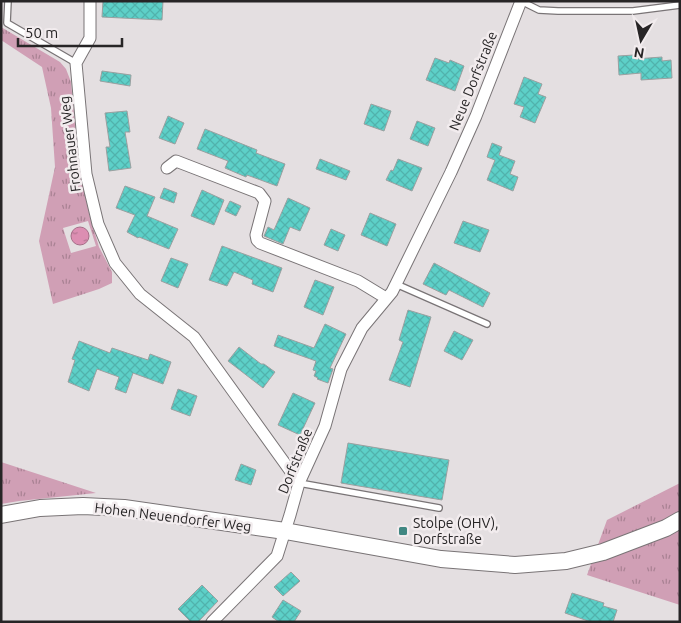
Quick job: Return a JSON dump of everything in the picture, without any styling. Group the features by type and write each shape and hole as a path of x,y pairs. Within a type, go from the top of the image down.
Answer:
{"main road":[{"name":"Hohen Neuendorfer Weg","path":"1,515 40,508 116,507 285,532 441,559 515,565 566,560 603,552 666,528 680,520"}],"street":[{"path":"76,63 90,38 90,1"},
{"name":"Neue Dorfstraße","path":"450,172 476,116 521,1"},
{"name":"Frohnauer Weg","path":"76,63 86,174 98,224 115,263 140,294 194,338 299,483"},
{"path":"167,168 176,161 259,193 265,201 256,235 260,243 358,281 386,298"},
{"name":"Dorfstraße","path":"212,622 277,556 299,483 325,426 341,369 362,328 392,292 450,172"}],"lane":[{"path":"8,1 4,22 76,63"},
{"path":"521,1 539,10 558,11 633,11 680,5"},
{"path":"396,284 487,324"},
{"path":"299,483 438,508"}],"green space":[{"path":"1,27 60,62 66,69 71,82 79,168 90,217 99,247 112,272 112,283 53,304 39,241 55,167 51,108 42,67 1,40","holes":["88,221 96,246 71,253 63,228"]},
{"path":"1,462 96,493 1,504"},
{"path":"680,483 680,605 587,575 607,520"}],"water":[{"path":"76,227 84,227 89,232 87,243 76,245 71,240 71,232"}],"building":[{"path":"103,1 163,1 162,20 102,17"},
{"path":"634,55 635,59 662,57 662,61 671,60 672,78 641,80 641,73 619,75 618,56"},
{"path":"435,58 449,63 450,60 464,66 455,91 426,80"},
{"path":"102,71 131,75 130,86 100,81"},
{"path":"524,77 542,84 538,94 546,97 535,123 520,117 524,107 514,104"},
{"path":"371,104 391,111 384,131 364,124"},
{"path":"127,111 130,132 125,132 131,168 109,171 106,147 110,147 105,113"},
{"path":"168,116 184,123 175,144 159,138"},
{"path":"417,121 435,128 428,146 410,139"},
{"path":"205,129 257,150 256,153 285,164 277,186 247,175 246,177 225,168 228,161 197,149"},
{"path":"492,143 502,147 499,155 515,161 510,174 518,177 513,191 487,180 495,160 487,157"},
{"path":"320,159 350,171 346,180 316,169"},
{"path":"398,159 422,168 412,191 386,180 391,170 393,171"},
{"path":"125,186 155,197 147,216 178,229 169,249 127,232 135,215 116,208"},
{"path":"164,188 177,193 174,203 160,198"},
{"path":"202,190 224,200 214,225 191,216"},
{"path":"288,198 310,208 300,231 290,227 283,244 264,236 268,227 274,230"},
{"path":"230,201 241,206 236,216 225,211"},
{"path":"370,213 396,224 387,246 361,235"},
{"path":"463,221 489,230 480,252 454,243"},
{"path":"331,229 345,235 338,251 324,245"},
{"path":"222,246 282,268 273,292 252,284 253,280 234,272 227,286 209,280"},
{"path":"171,258 188,264 178,288 161,281"},
{"path":"434,263 490,293 483,307 449,290 446,295 423,284"},
{"path":"315,280 334,287 323,315 304,307"},
{"path":"408,310 431,317 410,387 389,380 403,342 399,340"},
{"path":"325,324 346,334 330,368 333,369 328,383 314,376 316,371 313,370 316,361 274,346 278,335 314,348"},
{"path":"454,331 473,340 462,360 444,351"},
{"path":"79,341 110,353 112,348 148,360 150,354 171,362 163,384 133,373 126,393 115,389 119,377 97,369 89,391 68,382 75,360 72,359"},
{"path":"239,347 275,372 263,388 228,361"},
{"path":"178,389 197,396 190,416 171,409"},
{"path":"293,393 315,403 300,435 278,425"},
{"path":"348,443 449,460 442,500 341,483"},
{"path":"241,464 256,470 251,485 235,480"},
{"path":"291,572 300,581 283,596 274,587"},
{"path":"202,585 218,601 198,622 191,622 178,609"},
{"path":"572,593 604,603 603,606 617,610 613,622 591,622 565,613"},
{"path":"283,600 301,611 294,622 279,622 272,617"}],"place":[{"name":"Stolpe (OHV), Dorfstraße","path":"403,531"}]}
